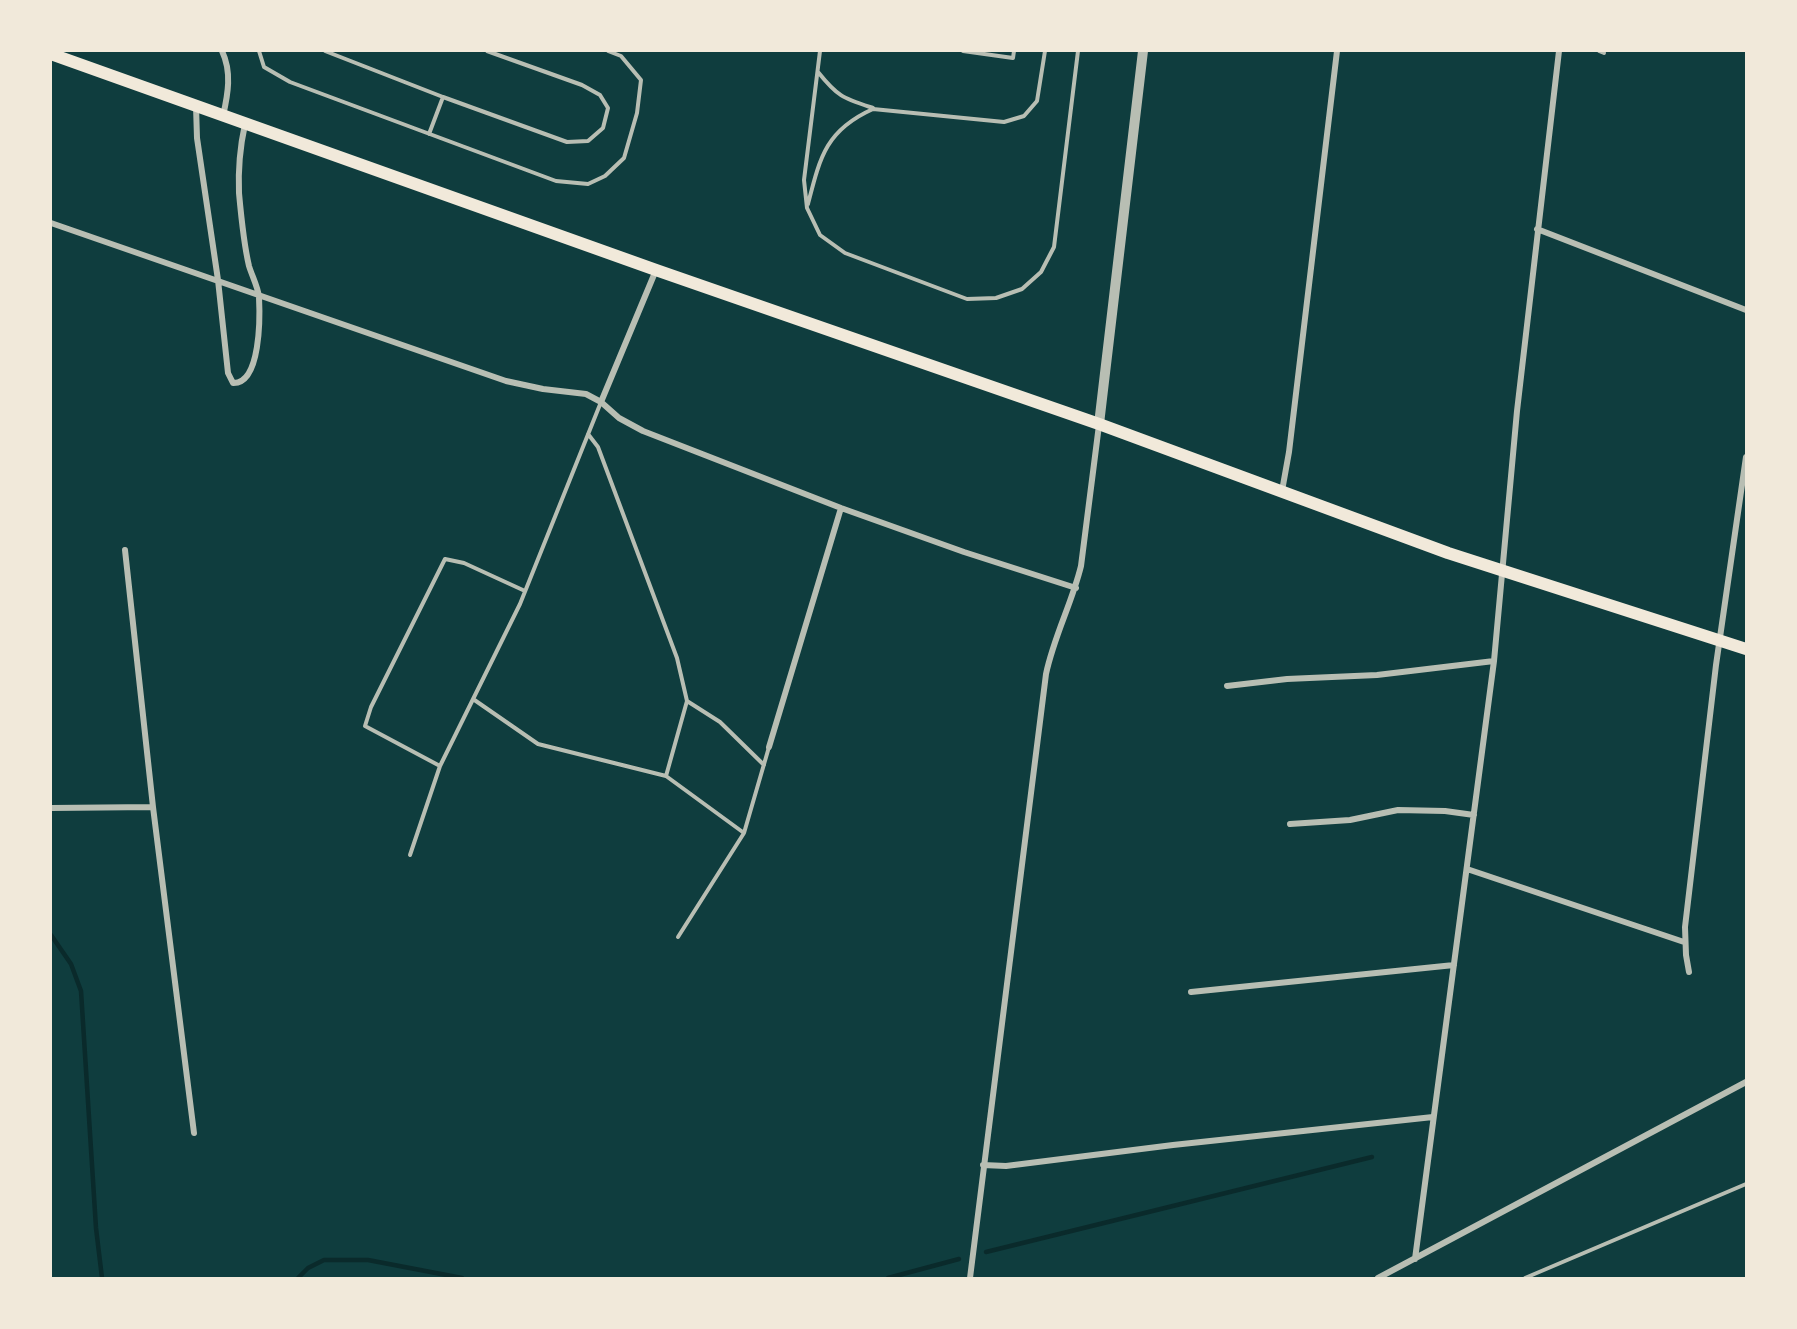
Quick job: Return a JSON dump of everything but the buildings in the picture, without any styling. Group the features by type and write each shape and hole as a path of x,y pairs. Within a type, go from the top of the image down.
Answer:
{"main road":[{"path":"51,54 656,270 1099,424 1502,572 1746,649"}],"street":[{"path":"222,51 226,58 230,90 223,116"},
{"path":"970,1278 1046,674 1056,636 1076,588 1082,555 1143,51"},
{"path":"1282,492 1289,452 1337,51"},
{"path":"1415,1259 1494,661 1537,229 1559,51"},
{"path":"196,106 197,138 218,280 228,373 234,383 243,380 257,354 259,295 249,265 239,193 240,147 246,124"},
{"path":"51,223 506,381 543,389 586,394 601,402 619,418 643,431 841,508 964,552 1076,588"},
{"path":"1537,229 1746,310"},
{"path":"601,402 656,270"},
{"path":"1689,972 1684,942 1701,777 1746,457"},
{"path":"769,747 841,508"},
{"path":"125,550 153,807 194,1133"},
{"path":"1227,686 1287,679 1377,675 1494,661"},
{"path":"51,808 153,807"},
{"path":"1290,824 1327,823 1398,810 1445,811 1474,815"},
{"path":"1467,869 1684,942"},
{"path":"1191,992 1454,965"},
{"path":"1378,1278 1746,1082"},
{"path":"983,1165 1006,1166 1173,1145 1433,1117"}],"lane":[{"path":"259,51 264,67 290,82 556,182 588,184 605,176 624,158 637,114 641,80 621,56 608,51"},
{"path":"325,51 567,142 588,141 603,128 608,108 600,95 582,85 487,51"},
{"path":"820,51 804,180 807,208 820,235 845,253 967,299 996,298 1022,289 1041,272 1054,247 1078,51"},
{"path":"963,51 1013,58 1014,51"},
{"path":"818,71 834,92 873,109 1004,122 1024,116 1037,101 1044,51"},
{"path":"429,134 443,97"},
{"path":"807,208 817,170 825,151 840,128 855,117 873,109"},
{"path":"410,855 440,766 525,591 601,402"},
{"path":"588,434 598,447 669,636 677,658 687,701 666,776"},
{"path":"440,766 365,726 371,707 446,559 464,563 525,591"},
{"path":"473,699 538,744 666,776 744,833"},
{"path":"687,701 720,722 764,765"},
{"path":"678,937 744,833 769,747"},
{"path":"1525,1278 1746,1184"}],"waterway":[{"path":"51,935 71,964 81,991 96,1228 102,1278"},
{"path":"986,1252 1372,1157"},
{"path":"888,1278 959,1259"},
{"path":"298,1278 308,1268 324,1260 368,1260 462,1278"}]}
